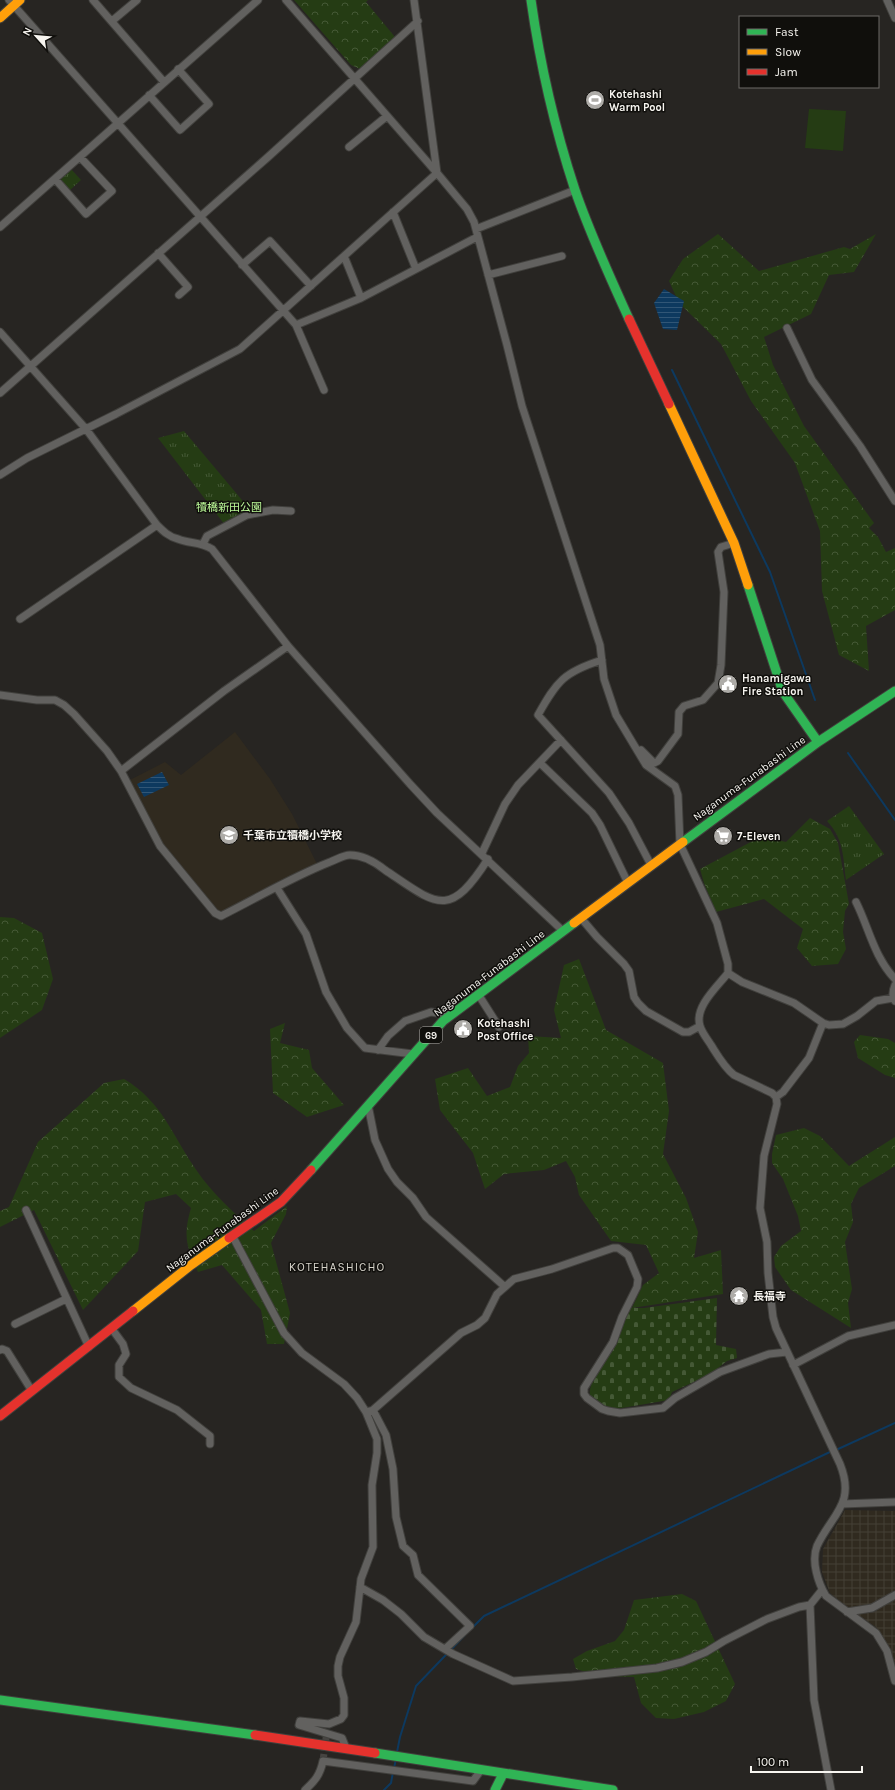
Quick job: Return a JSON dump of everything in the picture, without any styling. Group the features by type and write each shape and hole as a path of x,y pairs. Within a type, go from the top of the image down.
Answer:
{"street":[{"path":"93,0 164,82"},
{"path":"112,22 137,0"},
{"path":"0,227 80,157 116,123 258,0"},
{"path":"286,0 438,173 467,209 474,222 522,406 598,638 604,679 609,697 616,715 646,764 675,786 678,795 680,844 717,923 728,973 742,982 794,1003 822,1023 829,1026 843,1024 857,1016 876,1001 894,1000 893,991 895,984"},
{"path":"414,0 438,173"},
{"path":"531,0 536,34 550,99 575,190 595,242 633,328 734,543 783,692 818,742"},
{"path":"887,0 895,18"},
{"path":"0,18 14,2 116,123 296,325 324,390"},
{"path":"0,393 355,79 418,21"},
{"path":"149,95 180,130 209,104 178,69"},
{"path":"349,147 387,116"},
{"path":"55,178 86,214 112,192 80,157"},
{"path":"0,475 27,458 86,429 240,348 438,173"},
{"path":"476,229 575,190"},
{"path":"393,212 416,269"},
{"path":"296,325 361,298 477,238"},
{"path":"242,265 270,241 311,286"},
{"path":"158,253 188,287 179,296"},
{"path":"344,256 361,298"},
{"path":"488,275 562,256"},
{"path":"787,328 812,380 860,446 895,500"},
{"path":"0,332 86,429 157,525 166,533 178,540 203,544 212,549 288,646 410,784 437,812 563,931"},
{"path":"203,544 207,536 247,516 274,510 291,511"},
{"path":"20,619 157,525"},
{"path":"633,743 654,763 658,761 678,734 679,712 684,706 703,700 718,683 721,665 724,592 718,552 721,547 734,543"},
{"path":"121,771 224,691 288,646"},
{"path":"602,660 580,668 560,681 553,689 538,715 609,793 629,823 651,865"},
{"name":"Naganuma-Funabashi Line","path":"0,1416 112,1329 191,1265 281,1202 413,1054 451,1015 818,742 895,691"},
{"path":"0,695 37,700 55,700 64,705 107,751 121,771 160,846 214,913 221,916 316,868 348,855 361,856 378,864 425,897 443,901 453,899 464,891 488,859"},
{"path":"482,853 505,804 518,785 561,740"},
{"path":"540,763 592,813 600,825 628,883"},
{"path":"277,888 306,934 326,992 347,1028 365,1048 413,1054"},
{"path":"856,902 875,950 883,964 895,979"},
{"path":"581,918 597,937 624,964 632,979 634,997 646,1011 684,1032 689,1032 700,1026"},
{"path":"728,973 700,1012 700,1026 729,1071 734,1075 772,1093 776,1097 777,1104 764,1156 760,1208 767,1242 768,1272 773,1317 776,1328 843,1473 846,1490 842,1504 817,1546 815,1565 822,1590 833,1602 876,1633 887,1651 895,1681"},
{"path":"478,994 499,1027"},
{"path":"378,1050 388,1036 405,1021 431,1012 451,1015"},
{"path":"776,1097 783,1092 809,1058 822,1023"},
{"path":"368,1105 378,1148 388,1169 397,1182 413,1198 426,1217 504,1286"},
{"path":"26,1210 89,1347"},
{"path":"233,1237 284,1333 302,1353 344,1384 358,1398 366,1412 377,1439 377,1453 372,1485 373,1547 361,1579 356,1622 340,1657 338,1666 338,1676 344,1698 344,1715 342,1719 328,1728 300,1721 299,1726 342,1738 346,1748"},
{"path":"366,1412 373,1410 460,1333 477,1325 485,1318 497,1294 504,1286 520,1277 552,1269 613,1248 618,1248 628,1255 638,1279 637,1287 622,1317 613,1342 584,1388 584,1394 587,1398 602,1409 620,1413 663,1408 675,1398 720,1372 769,1354 787,1352"},
{"path":"15,1324 66,1299"},
{"path":"793,1365 848,1336 895,1325"},
{"path":"112,1329 123,1344 126,1354 119,1365 119,1377 131,1388 178,1410 210,1436 210,1444"},
{"path":"0,1350 2,1349 7,1351 32,1391"},
{"path":"373,1410 386,1435 393,1469 396,1517 403,1546 413,1555 418,1575 470,1626 445,1650"},
{"path":"842,1504 895,1502"},
{"path":"360,1587 383,1600 401,1614 424,1637 445,1650 513,1681 572,1677 657,1668 682,1662 706,1652 724,1641 767,1620 799,1607 810,1605 822,1590"},
{"path":"846,1612 872,1608 895,1595"},
{"path":"810,1605 814,1700 831,1790"},
{"path":"0,1700 346,1748 503,1774 613,1790"},
{"path":"304,1790 315,1782 321,1771 323,1762 473,1781 481,1770"},
{"path":"495,1790 503,1774"}],"shaded area":[{"name":"千葉市立犢橋小学校","path":"235,732 270,779 292,814 318,866 221,917 163,852 128,781 165,762 181,775"},
{"path":"845,1510 895,1511 895,1592 872,1605 849,1609 830,1593 822,1572 823,1549"},
{"path":"895,1599 895,1666 889,1647 876,1627 857,1614 874,1612"}],"green space":[{"path":"294,0 368,0 366,2 395,37 360,69 351,65"},
{"path":"809,109 846,111 843,151 805,148"},
{"path":"71,169 81,180 70,190 61,180 62,177"},
{"path":"718,234 759,271 844,247 850,249 876,234 854,272 829,275 811,314 764,337 773,365 804,426 874,523 869,528 878,537 886,552 895,548 895,610 866,626 869,671 839,655 822,591 820,531 795,463 751,401 721,344 679,303 669,281 683,259"},
{"name":"犢橋新田公園","path":"184,431 252,512 225,525 158,438"},
{"path":"849,806 884,854 846,880 840,842 833,828 827,821"},
{"path":"810,818 830,829 838,843 849,904 845,911 843,932 846,949 838,964 812,966 797,948 803,929 764,899 716,912 700,869 762,836 786,842"},
{"path":"0,917 14,918 42,933 53,979 42,1010 0,1038"},
{"path":"579,959 606,1030 663,1063 669,1111 663,1154 686,1198 698,1232 694,1258 721,1250 723,1294 632,1308 643,1285 659,1273 646,1245 611,1241 579,1195 575,1177 566,1161 544,1170 504,1174 485,1189 473,1153 440,1110 435,1079 468,1068 487,1096 510,1087 518,1066 529,1053 528,1036 561,1038 554,1010 564,965"},
{"path":"285,1023 280,1043 309,1050 312,1068 344,1105 307,1117 273,1093 270,1029"},
{"path":"860,1035 888,1039 895,1043 895,1078 885,1075 858,1058 854,1042"},
{"path":"124,1079 148,1098 166,1120 209,1187 254,1231 287,1206 286,1214 271,1243 290,1313 284,1344 267,1344 261,1310 222,1265 198,1272 188,1248 187,1241 187,1226 191,1208 176,1194 145,1202 138,1251 83,1310 34,1210 0,1227 0,1211 9,1207 38,1142 104,1083"},
{"path":"804,1128 820,1136 849,1166 895,1137 895,1166 859,1188 851,1204 853,1222 845,1242 852,1289 848,1303 851,1328 791,1290 775,1267 774,1257 781,1246 801,1231 798,1216 783,1179 772,1163 772,1154 776,1135"},
{"path":"717,1298 716,1345 736,1349 737,1358 727,1361 709,1375 672,1392 669,1400 616,1409 601,1405 590,1395 592,1383 613,1349 630,1308 644,1308"},
{"path":"682,1594 696,1601 735,1684 726,1701 704,1712 674,1719 656,1718 641,1703 634,1677 599,1676 576,1669 573,1659 587,1651 615,1641 624,1630 634,1600"}],"water":[{"path":"664,289 684,301 677,330 663,329 654,303"},
{"path":"162,772 169,785 144,797 137,784"}],"waterway":[{"path":"672,370 770,572 815,700"},
{"path":"848,753 895,820"},
{"path":"836,1450 895,1423"},
{"path":"472,1628 484,1616 832,1451"},
{"path":"397,1752 400,1737 416,1686 465,1635"},
{"path":"394,1768 396,1759"},
{"path":"384,1790 391,1783 393,1772"}],"tunnel":[{"path":"323,1761 327,1731"}],"traffic: fast":[{"path":"531,0 549,96 561,144 575,190 600,255 629,319"},
{"path":"748,585 783,692 818,742"},
{"path":"683,842 818,742 895,691"},
{"path":"311,1170 443,1021 574,923"},
{"path":"0,1700 255,1735"},
{"path":"375,1753 613,1790"},
{"path":"495,1790 503,1774"}],"traffic: slow":[{"path":"0,18 20,0"},
{"path":"669,404 734,543 748,585"},
{"path":"574,923 683,842"},
{"path":"133,1311 191,1265 229,1238"}],"traffic: jam":[{"path":"629,319 669,404"},
{"path":"229,1238 281,1202 311,1170"},
{"path":"0,1416 133,1311"},
{"path":"255,1735 375,1753"}],"place":[{"name":"Kotehashi Warm Pool","path":"595,100"},
{"name":"Hanamigawa Fire Station","path":"728,684"},
{"name":"千葉市立犢橋小学校","path":"229,835"},
{"name":"7-Eleven","path":"723,836"},
{"name":"Kotehashi Post Office","path":"463,1029"},
{"name":"長福寺","path":"739,1296"}],"district":[{"name":"KOTEHASHICHO","path":"337,1267"}]}
